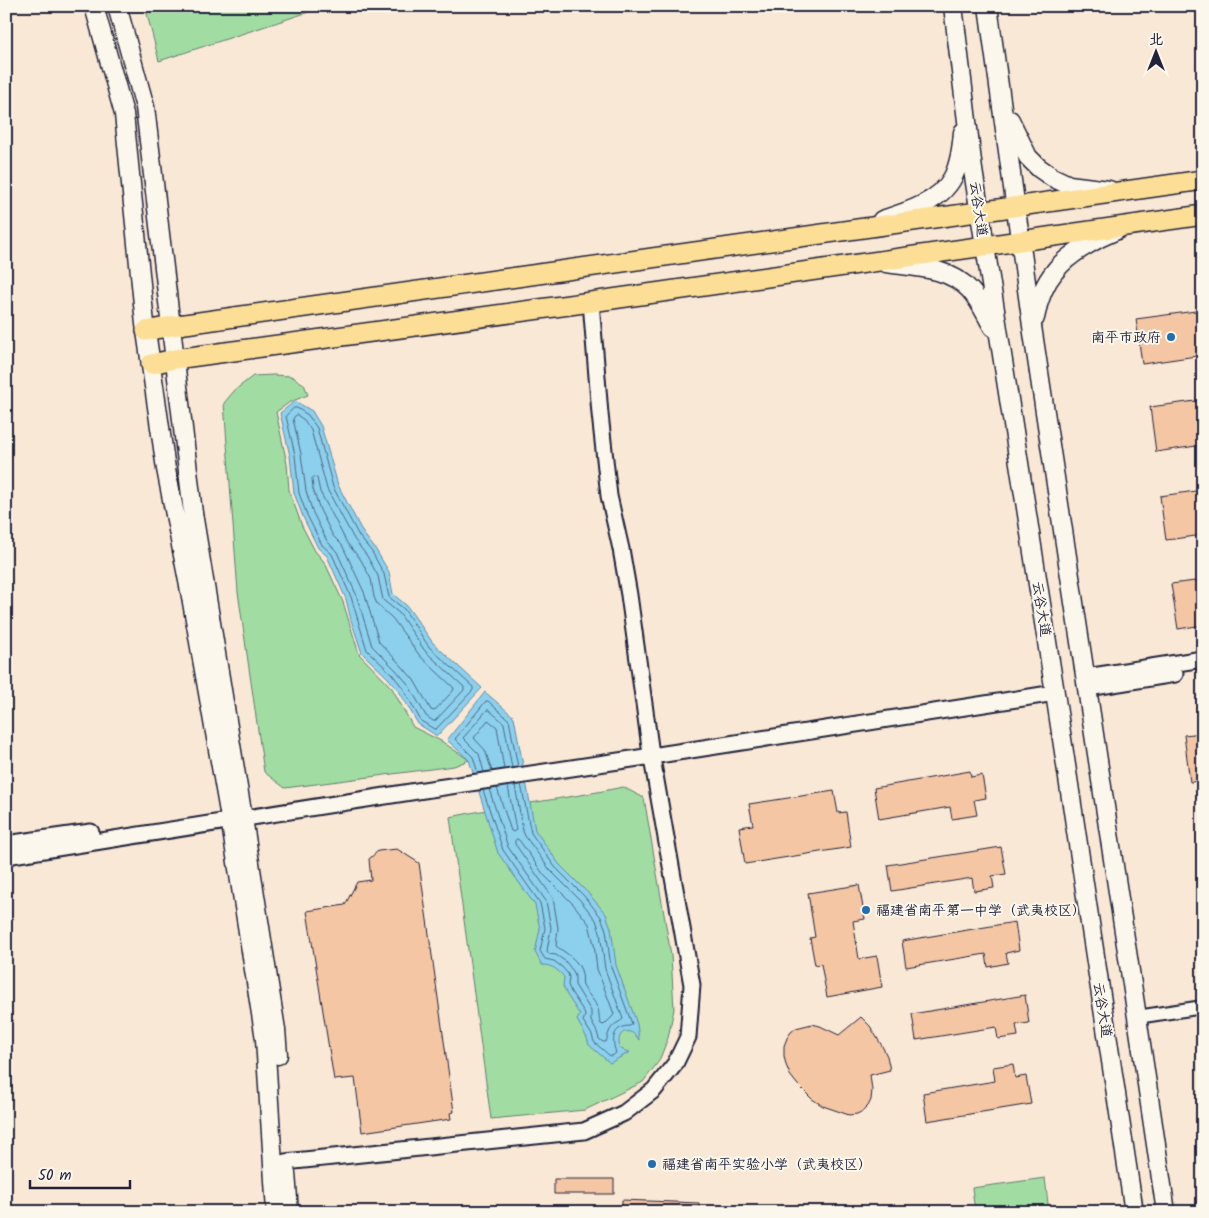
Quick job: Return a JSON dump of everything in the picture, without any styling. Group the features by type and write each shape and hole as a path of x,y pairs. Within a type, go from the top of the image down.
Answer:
{"main road":[{"path":"94,6 124,114 146,331 166,469 236,815 276,1030 288,1212"},
{"path":"117,6 145,107 193,513 236,815 265,1039 276,1212"},
{"name":"云谷大道","path":"953,6 984,246 1055,688 1134,1212"},
{"path":"988,6 1033,333 1166,1212"},
{"path":"1002,102 1028,157 1039,168 1069,185 1124,191"},
{"path":"856,229 902,214 928,202 945,188 953,177 958,160 962,144 966,106"},
{"path":"146,331 1203,180"},
{"path":"151,364 175,359 1203,215"},
{"path":"1033,333 1038,301 1055,270 1100,237 1125,226"},
{"path":"873,261 935,270 952,276 972,292 982,306 1000,340"}],"street":[{"path":"285,1162 584,1130 624,1113 654,1090 675,1064 688,1037 692,985 651,752 629,595 621,549 608,496 591,302"},
{"path":"1087,683 1203,659"},
{"path":"1087,683 1203,669"},
{"path":"6,856 236,815 1055,688"},
{"path":"6,844 236,815"},
{"path":"1138,1017 1203,1007"}],"green space":[{"path":"145,6 327,6 159,61"},
{"path":"253,376 291,376 304,384 308,395 290,402 276,412 287,464 289,490 302,526 315,551 325,563 343,602 359,654 392,688 413,727 441,741 469,760 454,766 285,788 264,772 238,592 224,403 235,390"},
{"path":"623,787 644,798 671,955 674,1009 668,1038 659,1061 643,1082 585,1110 491,1119 450,817"},
{"path":"1045,1178 1049,1212 975,1212 972,1188"}],"water":[{"path":"295,401 312,411 321,426 338,485 363,533 389,572 393,594 407,606 433,643 482,688 437,736 418,724 399,691 362,653 346,599 327,556 318,548 303,517 294,493 290,456 280,413"},
{"path":"485,692 514,717 535,830 559,864 606,914 611,928 616,965 637,1024 639,1040 628,1031 621,1034 620,1048 630,1052 610,1063 589,1045 577,1020 580,1015 563,986 564,977 554,968 542,965 535,952 540,929 535,905 498,853 469,760 447,740"}],"building":[{"name":"南平市政府","path":"1203,310 1203,355 1142,364 1136,319"},
{"path":"1203,400 1203,445 1156,452 1150,407"},
{"path":"1203,490 1203,535 1166,540 1160,496"},
{"path":"1203,580 1203,625 1178,629 1171,584"},
{"path":"1203,733 1203,781 1190,782 1184,735"},
{"path":"970,771 971,777 982,775 986,798 974,800 977,815 952,819 950,807 879,819 874,788"},
{"path":"834,791 838,813 846,812 851,847 745,864 739,827 753,825 749,804"},
{"path":"1001,847 1006,874 992,876 994,888 974,891 972,878 892,891 888,865"},
{"path":"397,849 419,863 454,1112 450,1113 451,1119 362,1132 355,1078 334,1080 307,911 345,905 357,882 371,880 369,859 378,851"},
{"path":"859,885 865,919 853,921 859,959 877,956 882,987 827,997 821,964 815,965 810,938 815,937 808,893"},
{"path":"1015,922 1019,950 1006,953 1008,963 988,967 986,954 906,967 902,941"},
{"path":"1025,995 1029,1023 1016,1025 1018,1036 998,1039 996,1027 916,1040 912,1014"},
{"path":"861,1017 870,1026 882,1046 887,1056 890,1070 870,1075 872,1090 868,1106 857,1114 849,1115 823,1106 812,1099 797,1084 790,1075 786,1065 784,1046 791,1032 796,1028 812,1024 839,1035"},
{"path":"1013,1064 1015,1078 1026,1076 1031,1104 927,1121 923,1093 995,1081 993,1067"},
{"path":"554,1179 614,1179 614,1194 554,1194"},
{"path":"622,1200 699,1203 699,1212 622,1212"}],"place":[{"name":"南平市政府","path":"1171,337"},
{"name":"福建省南平第一中学（武夷校区）","path":"866,910"},
{"name":"福建省南平实验小学（武夷校区）","path":"652,1164"}]}
